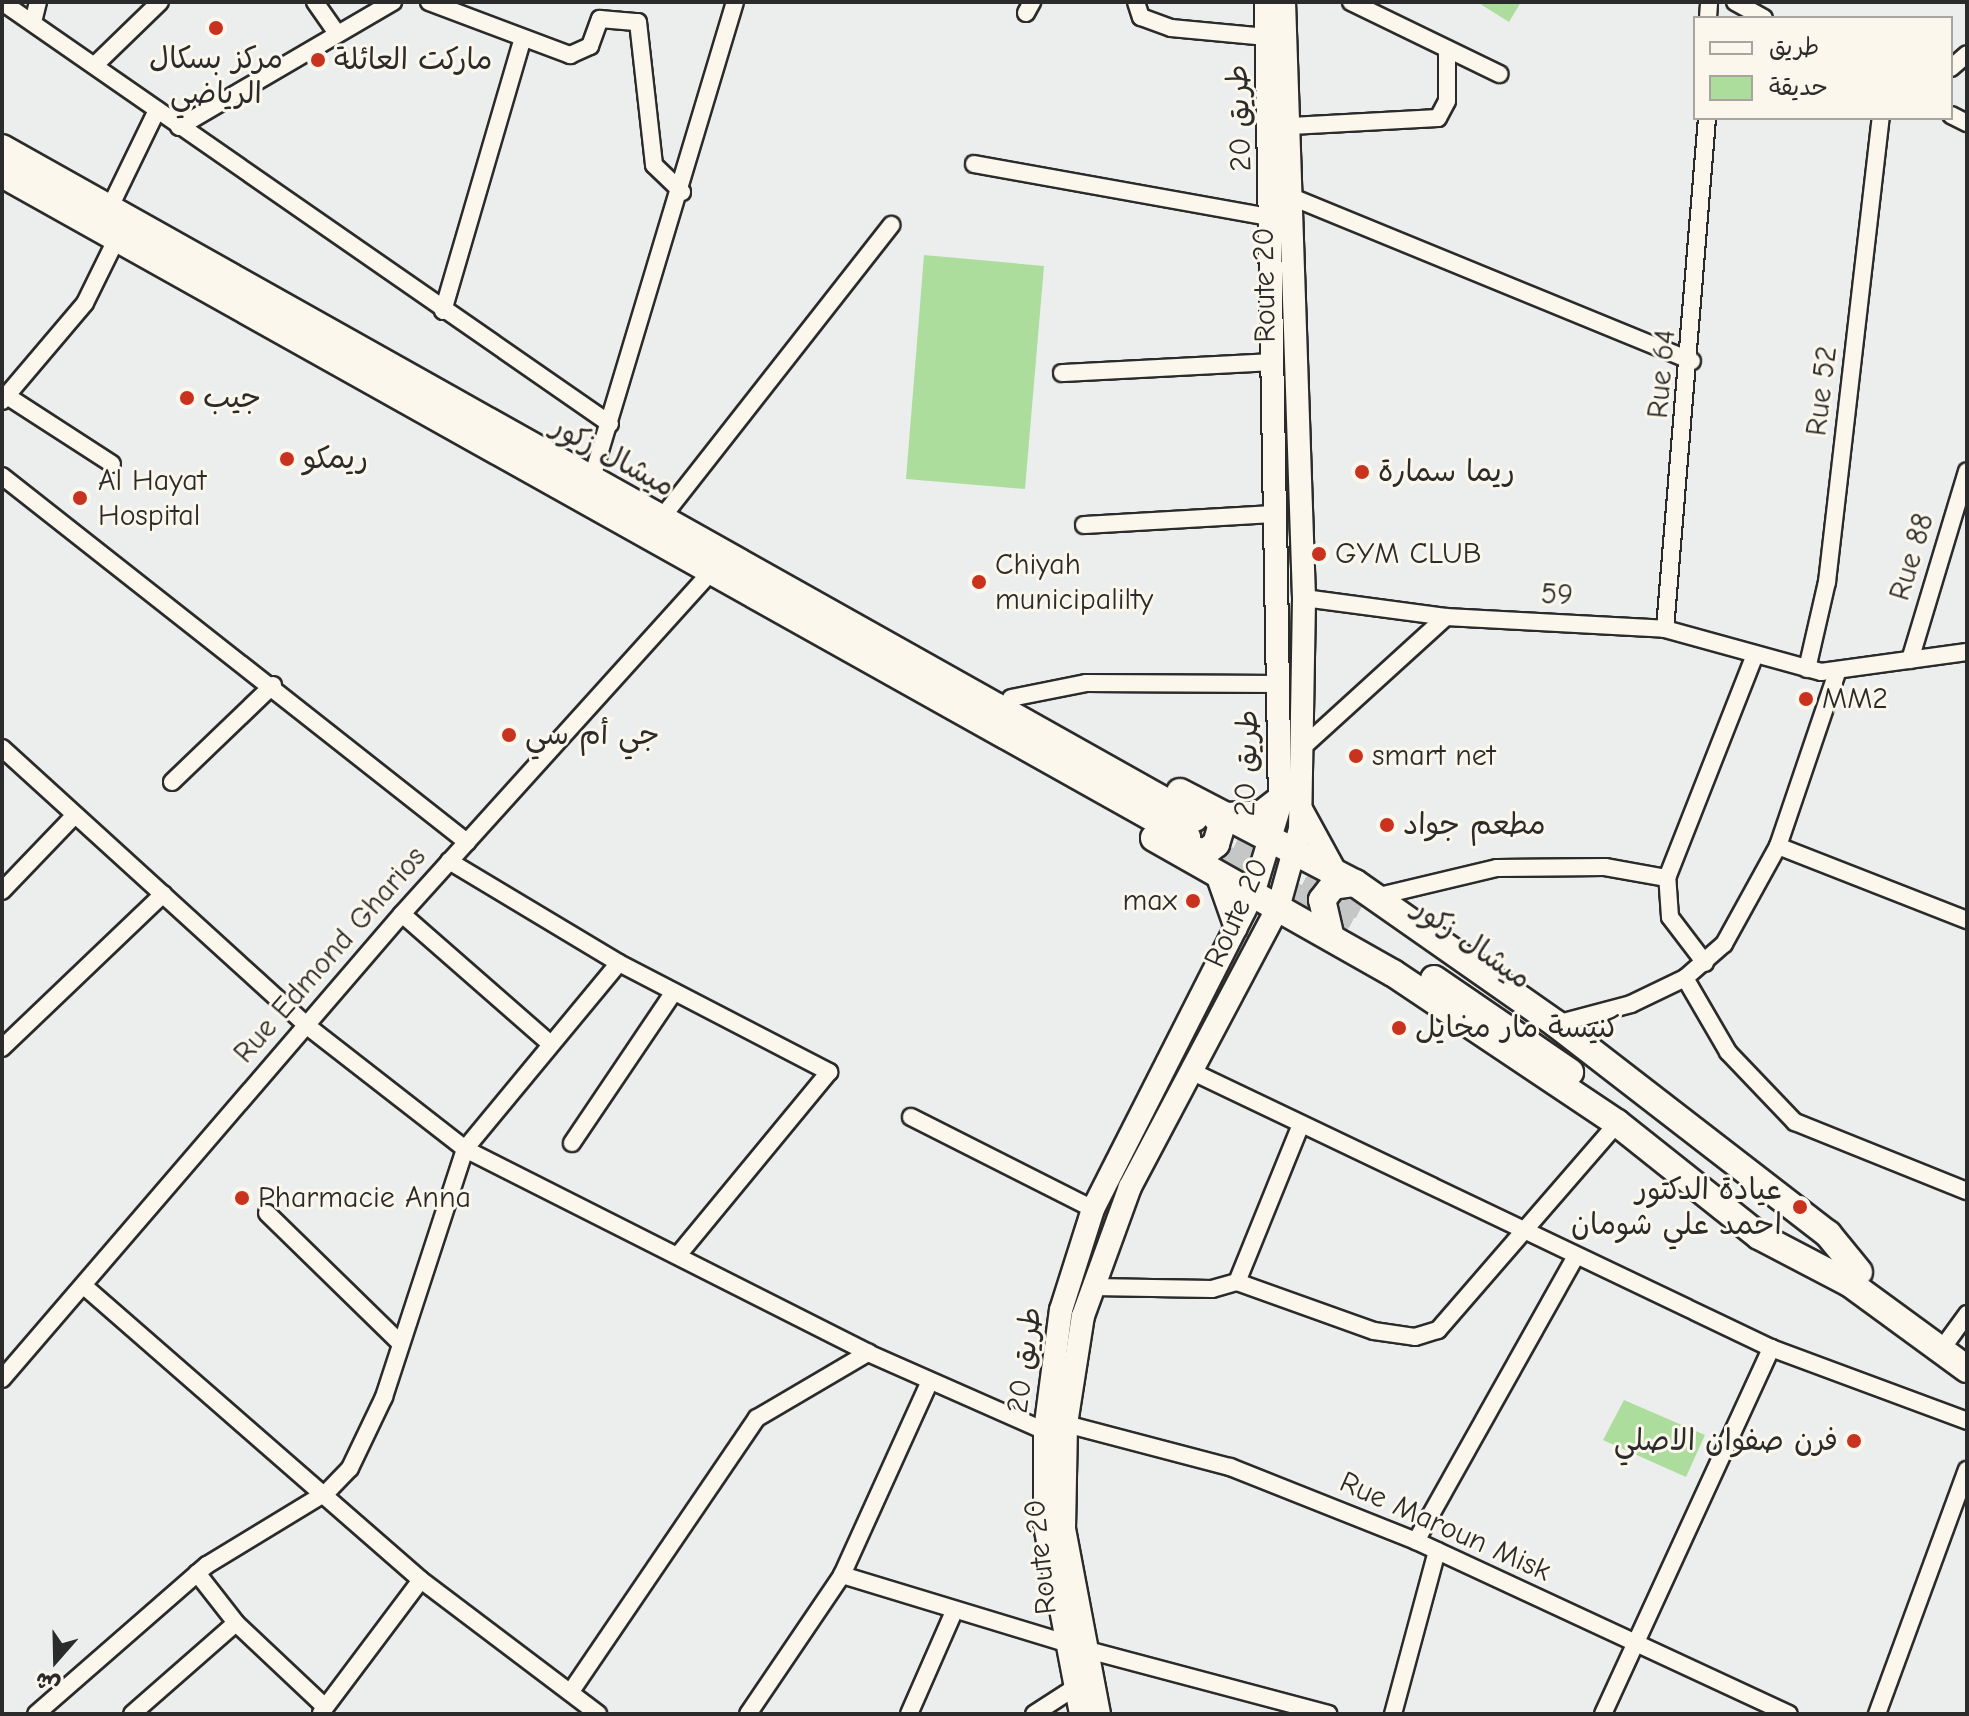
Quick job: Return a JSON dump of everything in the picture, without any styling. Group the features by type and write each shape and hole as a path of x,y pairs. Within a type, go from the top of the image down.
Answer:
{"main road":[{"name":"طريق 20","path":"1081,1714 1074,1688 1074,1646 1045,1526 1055,1428 1058,1323 1093,1209 1289,830 1280,797 1274,514 1274,218 1266,2"},
{"name":"Route 20","path":"1055,1428 1093,1287 1130,1187 1270,923 1303,747 1304,598 1294,198 1284,2"},
{"name":"ميشال زكور","path":"2,148 660,520 711,568"},
{"name":"ميشال زكور","path":"2,174 711,568 1188,826"},
{"path":"711,568 783,577 1011,698 1188,826 1217,874 1245,911 1270,923 1346,906"},
{"path":"1188,826 1226,814 1261,812 1280,797"},
{"path":"1226,814 1289,830 1346,906 1759,1236 1854,1277"},
{"path":"1289,830 1346,906 1556,1024 1828,1234 1854,1277"},
{"path":"1217,874 1245,911"},
{"name":"ميشال زكور","path":"1346,906 1545,1033 1967,1369"},
{"path":"1270,923 1346,906"},
{"name":"ميشال زكور","path":"1854,1277 1958,1346"},
{"name":"Route 20","path":"1074,1646 1099,1714"}],"street":[{"path":"2,2 96,64 179,127 610,424"},
{"path":"33,22 38,2"},
{"path":"96,64 160,2"},
{"path":"315,2 337,33"},
{"path":"179,127 393,2"},
{"path":"429,2 577,55 600,19 641,25 654,165 682,192"},
{"path":"591,481 682,192 735,2"},
{"path":"1136,2 1141,17 1171,28 1267,37"},
{"path":"1351,2 1499,74"},
{"path":"1735,2 1758,16"},
{"path":"443,311 523,38"},
{"path":"1291,126 1438,118 1447,101 1447,49"},
{"path":"110,207 157,110"},
{"name":"Rue 64","path":"1665,629 1692,361 1708,120"},
{"name":"Rue 52","path":"1807,669 1827,582 1881,120"},
{"path":"974,164 1274,218"},
{"path":"1294,198 1692,361"},
{"path":"660,520 891,225"},
{"path":"112,464 4,398 98,284 117,238"},
{"path":"1062,373 1275,362"},
{"name":"Rue 88","path":"1910,660 1967,471"},
{"path":"2,476 273,685 467,842"},
{"path":"1084,525 1274,514"},
{"name":"Rue Edmond Gharios","path":"2,1379 402,914 711,568"},
{"name":"59","path":"1304,598 1446,617 1665,629 1807,669 1837,673 1967,652"},
{"path":"1303,747 1446,617"},
{"path":"1705,963 1670,917 1667,878 1755,655"},
{"path":"1556,1024 1631,1004 1685,978 1705,963 1738,924 1778,846 1837,673"},
{"path":"1011,698 1086,683 1280,684"},
{"path":"172,782 273,685"},
{"name":"Rue Maroun Misk","path":"2,748 306,1025 465,1149 929,1383 1055,1428 1230,1467 1416,1541 1637,1643 1758,1708 1789,1714"},
{"path":"2,891 75,815"},
{"path":"1778,846 1967,920"},
{"path":"449,861 673,993 829,1072 678,1255"},
{"path":"1346,906 1512,867 1605,867 1667,878"},
{"path":"2,1048 163,894"},
{"path":"402,914 548,1042"},
{"path":"36,1714 197,1573 327,1492 350,1468 369,1430 465,1149 548,1042 619,963"},
{"path":"1685,978 1728,1052 1795,1122 1967,1191"},
{"path":"572,1143 673,993"},
{"path":"1193,1072 1574,1259 1771,1348 1967,1421"},
{"path":"911,1117 1093,1209"},
{"path":"1093,1287 1212,1289 1237,1282 1329,1318 1415,1337 1454,1320 1617,1123"},
{"path":"1237,1282 1301,1124"},
{"path":"267,1213 400,1343"},
{"path":"1416,1541 1574,1259"},
{"path":"84,1286 327,1492 421,1580 572,1690 598,1714"},
{"path":"1958,1346 1967,1314"},
{"path":"1603,1714 1771,1348"},
{"path":"572,1690 757,1418 868,1353"},
{"path":"748,1714 842,1575 929,1383"},
{"path":"1877,1714 1967,1470"},
{"path":"1393,1714 1437,1551"},
{"path":"197,1573 236,1623 322,1710 421,1580"},
{"path":"842,1575 953,1614 1329,1714"},
{"path":"909,1714 953,1614"},
{"path":"132,1714 236,1623"},
{"path":"1034,1714 1074,1688"}],"green space":[{"path":"1477,2 1521,2 1509,22"},
{"path":"924,255 1044,266 1025,489 906,479"},
{"path":"1624,1400 1705,1435 1686,1477 1603,1440"}],"tunnel":[{"path":"1203,822 1362,907"},
{"path":"1190,839 1353,928"}],"place":[{"name":"مركز بسكال الرياضي","path":"216,28"},
{"name":"ماركت العائلة","path":"318,60"},
{"name":"جيب","path":"187,398"},
{"name":"ريمكو","path":"287,459"},
{"name":"ريما سمارة","path":"1362,472"},
{"name":"Al Hayat Hospital","path":"80,498"},
{"name":"GYM CLUB","path":"1319,554"},
{"name":"Chiyah municipalilty","path":"979,582"},
{"name":"MM2","path":"1806,699"},
{"name":"جي أم سي","path":"509,735"},
{"name":"smart net","path":"1356,756"},
{"name":"مطعم جواد","path":"1387,825"},
{"name":"max","path":"1193,901"},
{"name":"كنيسة مار مخايل","path":"1399,1028"},
{"name":"Pharmacie Anna","path":"242,1198"},
{"name":"عيادة الدكتور احمد علي شومان","path":"1800,1207"},
{"name":"فرن صفوان الاصلي","path":"1854,1441"}]}
